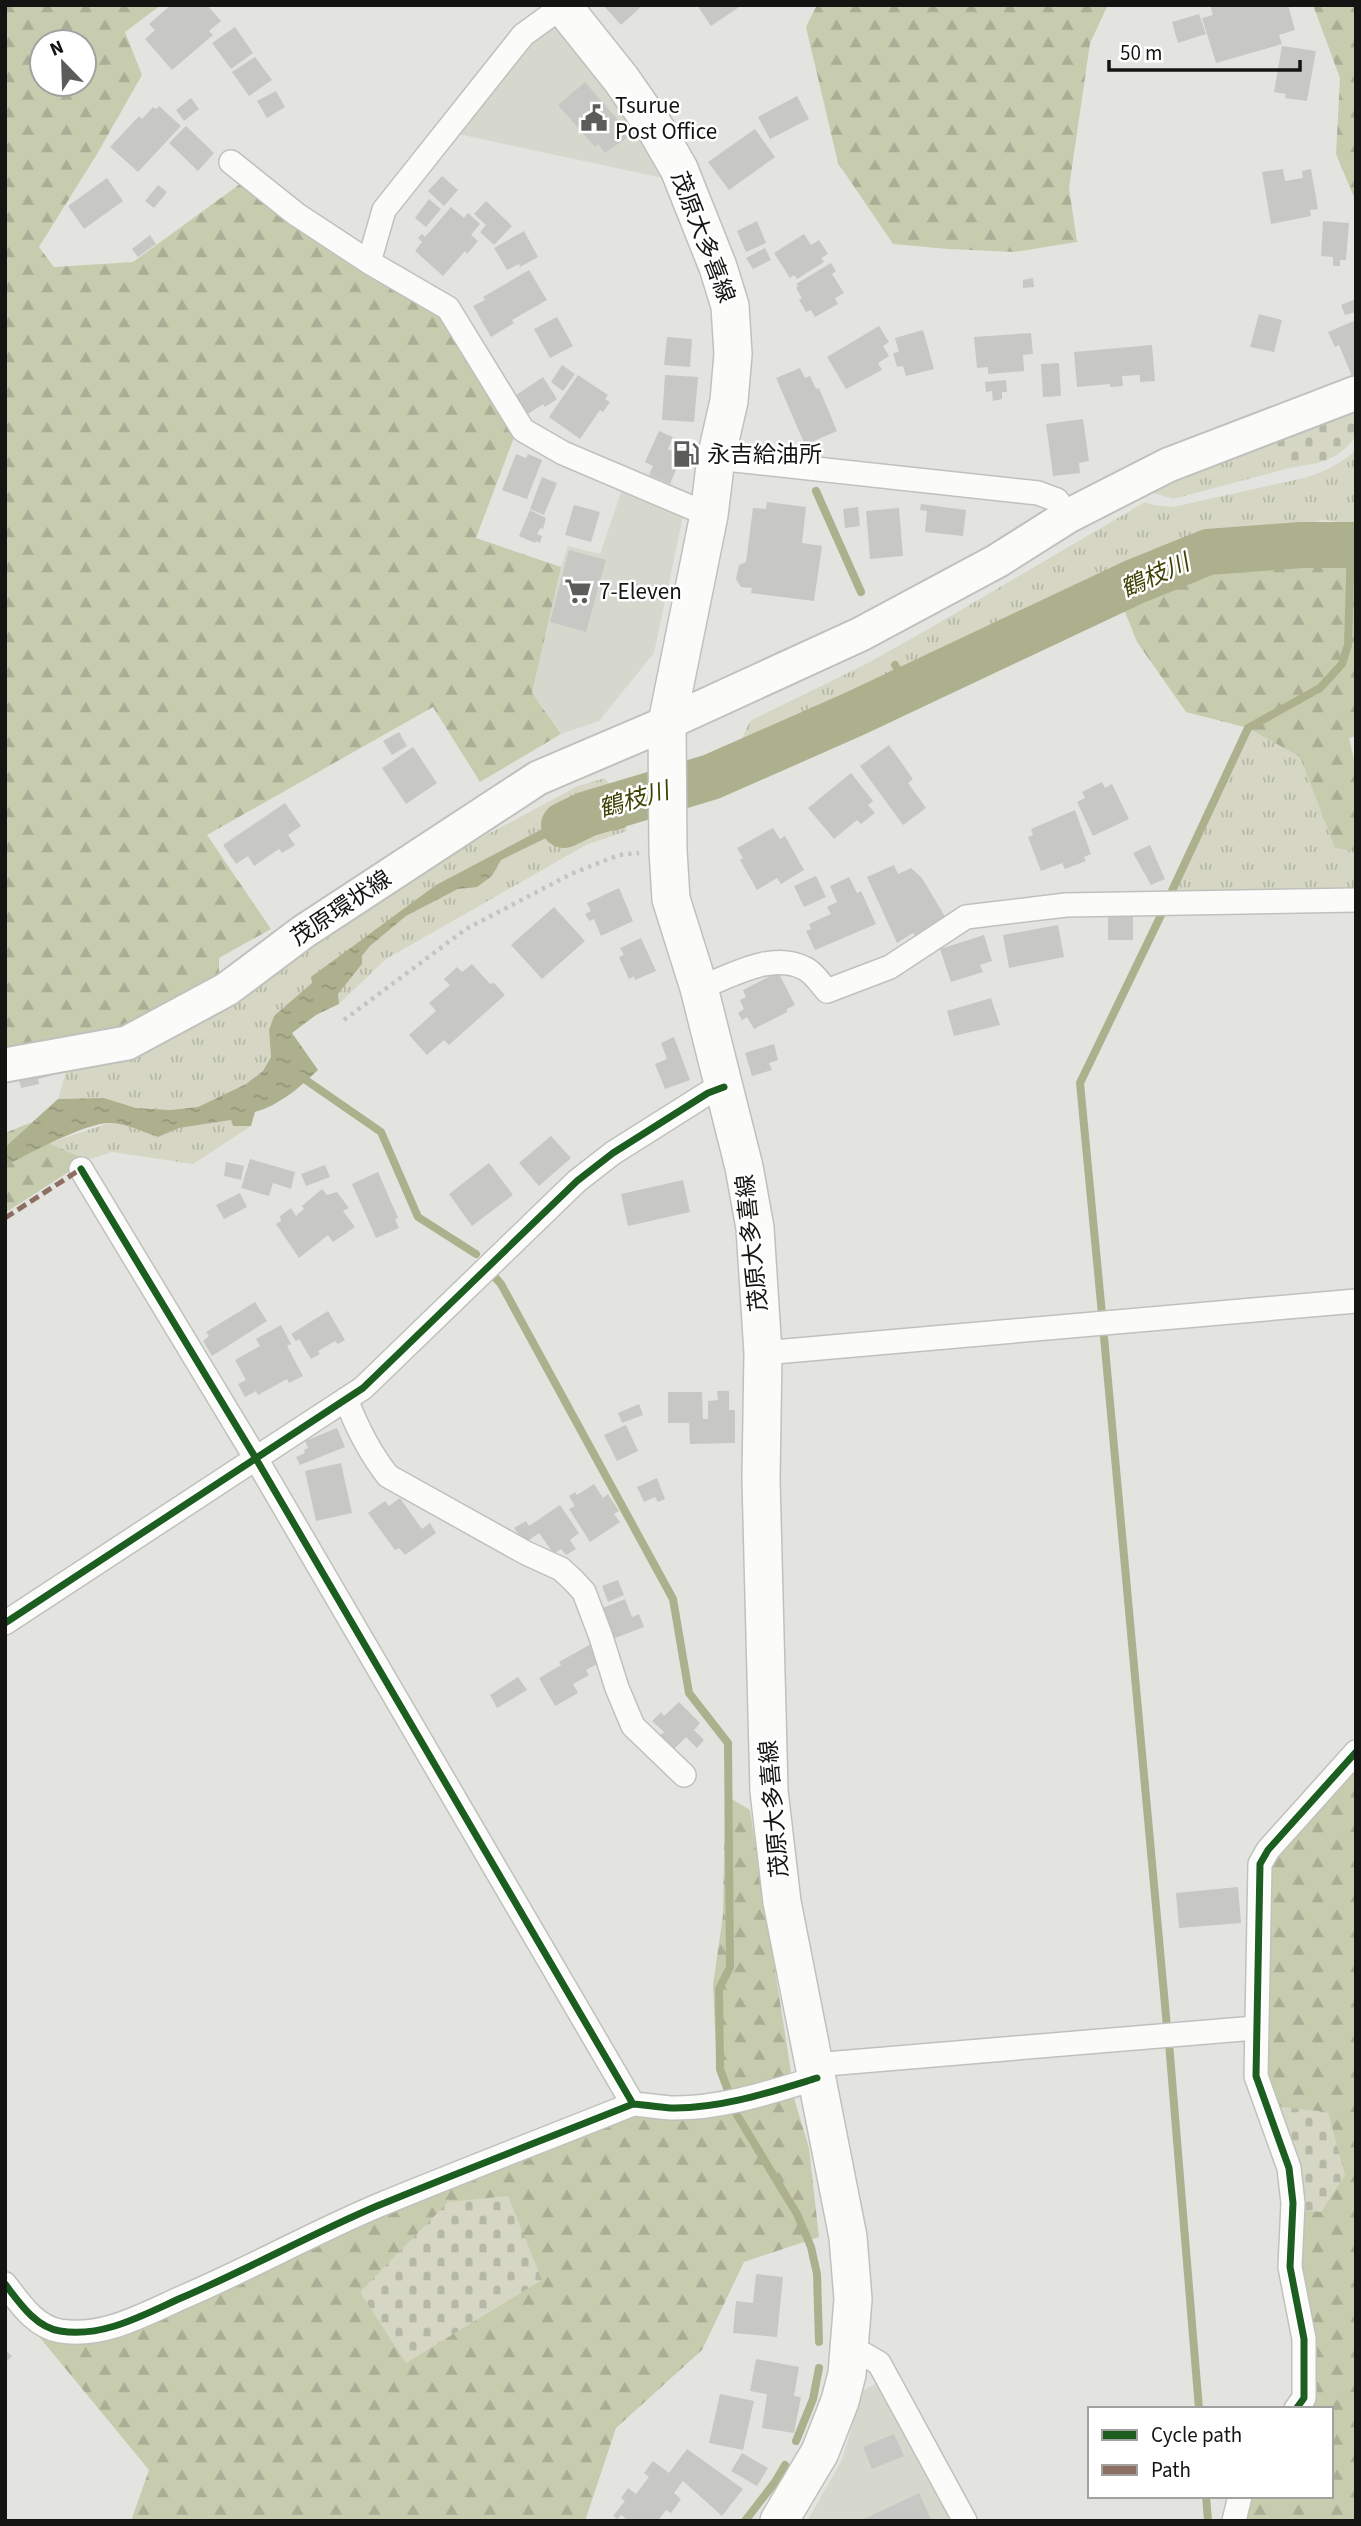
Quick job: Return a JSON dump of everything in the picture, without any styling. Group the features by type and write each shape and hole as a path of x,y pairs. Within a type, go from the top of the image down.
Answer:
{"main road":[{"name":"茂原大多喜線","path":"563,6 621,79 657,131 678,169 718,267 730,306 733,354 729,401 716,458 709,515 668,738 656,840 699,988 744,1167 755,1228 763,1353 761,1479 769,1791 782,1902 848,2237 853,2299 851,2347 840,2401 820,2452 779,2521"},
{"name":"茂原環状線","path":"5,1065 127,1043 228,989 303,932 538,778 668,738 997,561 1068,516 1168,465 1356,393"}],"street":[{"path":"369,262 384,211 523,35 563,6"},
{"path":"231,162 296,214 369,262 447,308 523,430 563,453 709,515"},
{"path":"716,458 1038,493 1057,500 1068,516"},
{"path":"699,988 768,962 806,968 827,991 890,967 967,916 1066,905 1356,900"},
{"path":"5,1623 254,1457 363,1388 577,1181 625,1145 708,1093 724,1087"},
{"path":"81,1169 254,1457 633,2104"},
{"path":"763,1353 1356,1301"},
{"path":"346,1399 360,1434 372,1456 388,1476 526,1553 561,1569 584,1592 633,1726 684,1776"},
{"path":"1297,2407 1304,2398 1304,2339 1290,2267 1292,2191 1289,2168 1256,2076 1260,1864 1268,1850 1356,1752"},
{"path":"5,2284 36,2320 58,2331 83,2331 117,2326 229,2278 375,2207 633,2104 672,2108 711,2104 766,2093 815,2071 1255,2028"},
{"path":"851,2347 878,2363 965,2521"},
{"path":"1234,2521 1240,2498"}],"path":[{"path":"344,1020 466,929 571,874 656,840"}],"shaded area":[{"path":"557,21 672,180 458,134 520,49"},
{"path":"624,484 683,516 654,653 599,721 561,734 532,693 561,567 568,546 600,554"},
{"path":"879,2382 956,2515 945,2521 807,2521 842,2460 862,2391"}],"green space":[{"path":"5,5 161,5 125,32 142,75 39,247 54,267 133,262 240,184 441,313 516,432 476,538 561,567 532,693 561,734 480,782 433,707 207,835 271,929 219,958 219,982 114,1031 5,1049"},
{"path":"817,5 1108,5 1090,43 1069,188 1077,242 1014,252 893,244 838,163 806,27"},
{"path":"1313,5 1356,5 1356,202 1336,154 1340,78"},
{"path":"1356,407 1356,436 1348,445 1325,461 1286,469 1273,439"},
{"path":"1273,439 1286,469 1173,499 1148,491"},
{"path":"1356,450 1356,524 1323,520 1264,536 1194,532 1190,548 1024,620 1021,628 904,681 898,664 891,667 898,684 734,762 734,756 750,721 868,663 1145,502 1173,507 1304,478 1332,467"},
{"path":"1356,550 1356,736 1349,738 1356,769 1356,851 1335,848 1300,757 1248,728 1186,712 1137,642 1119,597 1210,559 1269,552"},
{"path":"1248,728 1300,757 1335,848 1356,851 1356,892 1170,895"},
{"path":"605,778 614,791 436,885 274,1016 269,1030 271,1057 263,1071 246,1084 198,1107 170,1110 136,1108 104,1098 58,1099 68,1065 293,952 368,910 462,848 578,786"},
{"path":"593,819 611,823 615,831 626,827 627,831 586,845 386,959 339,1004 338,994 362,964 362,956 406,916 458,889 477,886 492,876 501,860 573,825"},
{"path":"231,1120 233,1126 251,1126 193,1164 112,1152 87,1160 49,1143 109,1123 158,1137 179,1128"},
{"path":"32,1122 5,1147 5,1133"},
{"path":"49,1143 87,1160 5,1213 5,1166"},
{"path":"1356,1760 1356,2521 1242,2521 1248,2498 1333,2498 1333,2407 1303,2407 1273,2106 1261,2067 1267,1862"},
{"path":"725,1795 750,1810 791,2072 782,2080 727,2096 717,2071 713,1985 723,1915"},
{"path":"794,2098 809,2148 819,2237 744,2262 702,2350 616,2428 585,2521 131,2521 149,2470 27,2322 60,2337 366,2219 625,2112 681,2115 757,2109"},
{"path":"1273,2106 1328,2112 1345,2175 1321,2212 1299,2210"},
{"path":"508,2196 542,2280 406,2363 360,2292 448,2202"}],"water":[{"path":"614,791 626,809 626,827 615,831 611,823 593,819 573,825 501,860 492,876 477,887 458,889 406,916 370,946 362,956 362,964 338,994 339,1004 316,1015 292,1033 318,1070 281,1100 255,1112 251,1126 233,1126 231,1120 179,1128 158,1137 123,1125 100,1124 58,1140 5,1166 5,1147 58,1099 104,1098 136,1108 170,1110 198,1107 246,1084 263,1071 271,1057 269,1030 274,1016 312,983 311,977 436,885"}],"building":[{"path":"171,5 207,5 221,21 209,31 213,35 172,70 145,39 155,30 149,24"},
{"path":"603,5 643,5 621,25"},
{"path":"697,5 742,5 711,26"},
{"path":"1210,5 1288,5 1295,30 1279,35 1282,44 1216,63 1202,18 1213,15"},
{"path":"1199,14 1206,34 1178,43 1172,22"},
{"path":"235,27 253,53 231,69 212,43"},
{"path":"1282,46 1316,51 1307,101 1285,98 1286,94 1274,92"},
{"path":"255,57 272,80 249,96 232,72"},
{"path":"585,82 631,135 605,153 598,144 595,147 558,105"},
{"path":"276,91 285,107 267,118 257,101"},
{"path":"797,96 809,119 770,139 758,117"},
{"path":"191,98 199,109 184,121 176,110"},
{"path":"159,106 181,126 138,172 110,147 139,116 142,119 153,107 156,109"},
{"path":"186,126 214,153 198,171 169,143"},
{"path":"755,129 775,157 729,190 708,162"},
{"path":"1283,169 1285,181 1303,178 1302,171 1311,169 1318,209 1310,210 1311,216 1271,224 1262,172"},
{"path":"442,176 458,190 444,206 428,191"},
{"path":"107,178 123,201 84,229 68,206"},
{"path":"158,185 167,192 154,208 145,201"},
{"path":"429,199 441,209 426,227 415,218"},
{"path":"486,201 512,226 494,245 480,232 486,225 474,214"},
{"path":"451,207 464,218 468,213 480,224 471,235 478,241 467,254 465,251 443,276 415,251 422,242 418,238 422,234 425,237"},
{"path":"757,221 766,243 746,252 737,231"},
{"path":"1323,221 1349,223 1346,260 1340,260 1340,266 1333,266 1333,257 1321,256"},
{"path":"524,231 538,257 520,267 519,264 507,270 494,248"},
{"path":"804,234 811,245 819,240 828,254 821,258 824,262 797,279 794,275 790,278 774,253"},
{"path":"150,235 156,244 138,257 132,249"},
{"path":"765,248 771,260 753,269 746,258"},
{"path":"831,263 836,271 832,274 844,293 835,298 838,304 815,317 811,310 806,312 799,300 802,298 796,284"},
{"path":"529,270 547,300 512,320 514,323 491,337 473,306 485,300 483,297"},
{"path":"1033,278 1034,287 1023,288 1023,280"},
{"path":"1356,299 1356,312 1345,315 1341,305"},
{"path":"1259,314 1282,320 1274,352 1250,347"},
{"path":"557,317 573,346 550,358 534,329"},
{"path":"1356,320 1356,378 1353,379 1339,345 1335,347 1328,332"},
{"path":"879,326 889,342 883,346 889,356 878,363 882,370 846,389 827,357"},
{"path":"923,330 934,369 906,376 903,366 897,367 893,353 899,352 895,338"},
{"path":"1031,333 1033,354 1023,355 1024,371 988,374 988,367 977,368 974,337"},
{"path":"667,337 692,339 690,367 664,365"},
{"path":"1152,345 1155,381 1140,382 1140,375 1122,376 1123,386 1110,387 1110,384 1077,387 1074,352"},
{"path":"1059,363 1061,396 1043,397 1041,364"},
{"path":"562,365 575,374 563,391 551,382"},
{"path":"800,368 805,378 810,376 816,389 819,388 837,431 805,445 776,378"},
{"path":"578,375 608,395 605,399 610,402 603,412 600,410 580,439 549,417"},
{"path":"665,375 698,377 694,422 662,420"},
{"path":"543,377 557,399 528,414 516,395"},
{"path":"1006,380 1007,392 1002,392 1002,399 993,401 992,391 986,392 985,382"},
{"path":"1083,419 1089,461 1079,463 1080,473 1053,476 1046,424"},
{"path":"659,431 673,437 668,449 682,455 670,484 649,475 653,466 645,462"},
{"path":"516,454 526,458 528,454 542,460 527,499 502,490"},
{"path":"542,477 557,483 544,515 530,509"},
{"path":"767,502 806,507 802,543 822,546 814,601 751,593 752,588 741,587 736,579 739,565 746,562 753,508 766,509"},
{"path":"921,504 966,510 963,536 925,532 927,511 920,510"},
{"path":"574,505 600,512 591,542 565,535"},
{"path":"858,507 860,526 845,528 843,509"},
{"path":"899,508 903,556 870,559 866,511"},
{"path":"530,510 546,518 543,529 540,528 537,534 542,536 540,543 519,536"},
{"name":"7-Eleven","path":"569,550 606,560 586,632 550,622"},
{"path":"399,732 407,746 392,755 383,741"},
{"path":"889,745 913,779 908,783 926,808 903,825 860,766"},
{"path":"413,747 437,783 406,804 382,768"},
{"path":"851,773 873,801 868,805 875,813 861,824 857,820 834,839 808,808"},
{"path":"1102,782 1105,788 1112,784 1129,819 1093,836 1077,802 1085,798 1082,792"},
{"path":"285,803 301,826 288,835 295,845 282,853 279,849 254,866 248,856 236,864 223,845"},
{"path":"1075,810 1091,854 1084,857 1086,861 1065,869 1062,863 1041,871 1028,837 1033,835 1031,829"},
{"path":"773,828 780,839 785,836 804,870 781,884 777,878 757,890 740,860 743,858 737,848"},
{"path":"1150,845 1165,879 1151,885 1133,853"},
{"path":"894,865 898,874 911,868 922,878 947,920 916,937 913,933 897,943 867,877"},
{"path":"816,876 826,897 804,907 794,886"},
{"path":"849,877 857,893 861,891 876,924 815,950 806,931 811,929 809,924 831,914 827,907 837,902 830,886"},
{"path":"619,888 633,921 601,936 594,919 589,921 585,914 591,911 587,903"},
{"path":"554,907 585,941 542,979 511,945"},
{"path":"1133,916 1133,940 1108,940 1108,917"},
{"path":"1058,925 1064,957 1009,968 1003,935"},
{"path":"984,935 992,961 980,965 983,972 951,982 940,949"},
{"path":"641,938 656,971 635,980 634,976 629,979 619,957 624,955 620,948"},
{"path":"472,964 490,984 494,983 505,995 449,1045 444,1040 427,1055 409,1035 436,1011 429,1003 450,985 444,979 457,967 462,972"},
{"path":"778,972 795,1005 754,1029 747,1017 742,1020 738,1013 744,1009 740,1000 746,997 743,990"},
{"path":"991,998 1000,1025 954,1036 947,1011"},
{"path":"674,1037 690,1080 665,1089 655,1064 667,1059 661,1043"},
{"path":"774,1044 778,1060 769,1063 772,1070 752,1076 745,1053"},
{"path":"49,1072 50,1076 38,1079 39,1084 21,1088 19,1079"},
{"path":"551,1136 571,1158 539,1186 519,1163"},
{"path":"250,1159 295,1172 291,1189 273,1183 269,1196 241,1188"},
{"path":"226,1162 244,1166 241,1180 224,1176"},
{"path":"489,1163 513,1195 472,1226 449,1194"},
{"path":"325,1165 330,1177 306,1186 301,1174"},
{"path":"378,1172 398,1218 395,1219 399,1228 376,1238 352,1184"},
{"path":"683,1180 690,1212 628,1226 621,1194"},
{"path":"322,1189 327,1195 337,1192 349,1208 343,1211 355,1227 333,1242 328,1235 299,1258 276,1224 281,1221 280,1216 291,1208 296,1216 304,1209 302,1206"},
{"path":"240,1193 247,1207 224,1219 216,1205"},
{"path":"255,1302 267,1321 212,1356 203,1341 209,1336 206,1332"},
{"path":"328,1311 345,1340 338,1344 335,1341 318,1351 320,1354 311,1359 299,1339 296,1341 291,1334"},
{"path":"281,1325 291,1344 287,1346 303,1376 289,1383 287,1379 258,1395 256,1391 245,1397 238,1384 246,1380 235,1360 260,1346 256,1339"},
{"path":"717,1391 729,1391 729,1410 735,1410 735,1443 690,1444 689,1423 668,1423 668,1392 702,1392 703,1419 708,1419 708,1401 718,1400"},
{"path":"639,1404 643,1415 622,1423 618,1413"},
{"path":"626,1425 638,1451 617,1461 604,1435"},
{"path":"337,1428 345,1447 300,1465 296,1457 305,1453 304,1450 308,1448 305,1441"},
{"path":"341,1463 352,1513 316,1521 305,1471"},
{"path":"657,1478 665,1499 658,1502 655,1497 644,1502 637,1487"},
{"path":"594,1484 603,1498 608,1494 619,1511 614,1514 620,1522 590,1542 569,1509 575,1506 569,1496 575,1492 577,1495"},
{"path":"400,1498 422,1529 430,1523 436,1533 405,1555 399,1548 395,1550 368,1513 385,1501 389,1506"},
{"path":"560,1505 579,1533 570,1540 576,1549 566,1555 561,1549 554,1554 539,1533 525,1543 514,1528 526,1521 529,1526"},
{"path":"618,1580 624,1595 608,1602 602,1586"},
{"path":"625,1599 632,1617 639,1614 644,1627 610,1640 605,1627 609,1625 603,1608"},
{"path":"593,1643 603,1661 586,1670 589,1675 573,1684 578,1693 555,1706 539,1678 561,1665 559,1662"},
{"path":"518,1677 527,1690 497,1708 490,1695"},
{"path":"679,1702 700,1723 694,1730 704,1740 697,1748 686,1737 674,1749 660,1736 664,1732 652,1721 661,1712 664,1716"},
{"path":"1238,1887 1241,1923 1179,1928 1176,1893"},
{"path":"756,2274 783,2277 777,2337 733,2333 736,2301 753,2303"},
{"path":"5,2350 12,2356 5,2363"},
{"path":"756,2359 799,2367 794,2396 801,2397 794,2433 762,2428 767,2394 750,2391"},
{"path":"720,2394 754,2401 743,2450 709,2443"},
{"path":"894,2434 904,2456 872,2469 863,2447"},
{"path":"687,2449 743,2489 722,2516 683,2481 674,2493 681,2499 671,2513 666,2510 658,2521 629,2521 621,2515 618,2519 613,2516 625,2501 621,2498 628,2488 636,2494 649,2477 644,2473 653,2461 669,2473"},
{"path":"742,2453 768,2468 757,2486 731,2471"},
{"path":"919,2493 932,2521 860,2521"}],"waterway":[{"path":"816,491 861,592"},
{"name":"鶴枝川","path":"564,825 587,814 711,777 854,714 1134,582 1208,552 1301,545 1356,545"},
{"path":"1170,895 1248,728 1320,688 1342,664 1348,645 1351,545"},
{"path":"895,665 907,689"},
{"path":"1102,1314 1080,1083 1163,911"},
{"path":"300,1076 381,1132 418,1217 476,1254"},
{"path":"493,1275 501,1284 673,1599 689,1693 728,1743 730,1967 719,1989 720,2069 737,2115 797,2214 811,2247 817,2274 819,2342"},
{"path":"1104,1337 1167,2027"},
{"path":"1169,2043 1199,2407"},
{"path":"796,2441 813,2399 819,2368"},
{"path":"745,2521 785,2465"},
{"path":"1206,2498 1208,2521"}],"marked path":[{"path":"5,1218 81,1169"}],"cycle path":[{"path":"5,1623 363,1388 577,1181 613,1153 708,1093 724,1087"},
{"path":"81,1169 255,1457 633,2104"},
{"path":"1297,2407 1304,2398 1304,2339 1290,2267 1293,2203 1289,2168 1256,2076 1260,1864 1268,1850 1356,1752"},
{"path":"5,2284 28,2313 51,2329 76,2332 107,2328 137,2318 206,2287 377,2206 633,2104 671,2108 708,2106 745,2099 817,2078"}],"place":[{"name":"Tsurue Post Office","path":"594,118"},
{"name":"永吉給油所","path":"686,454"},
{"name":"7-Eleven","path":"578,591"}]}
